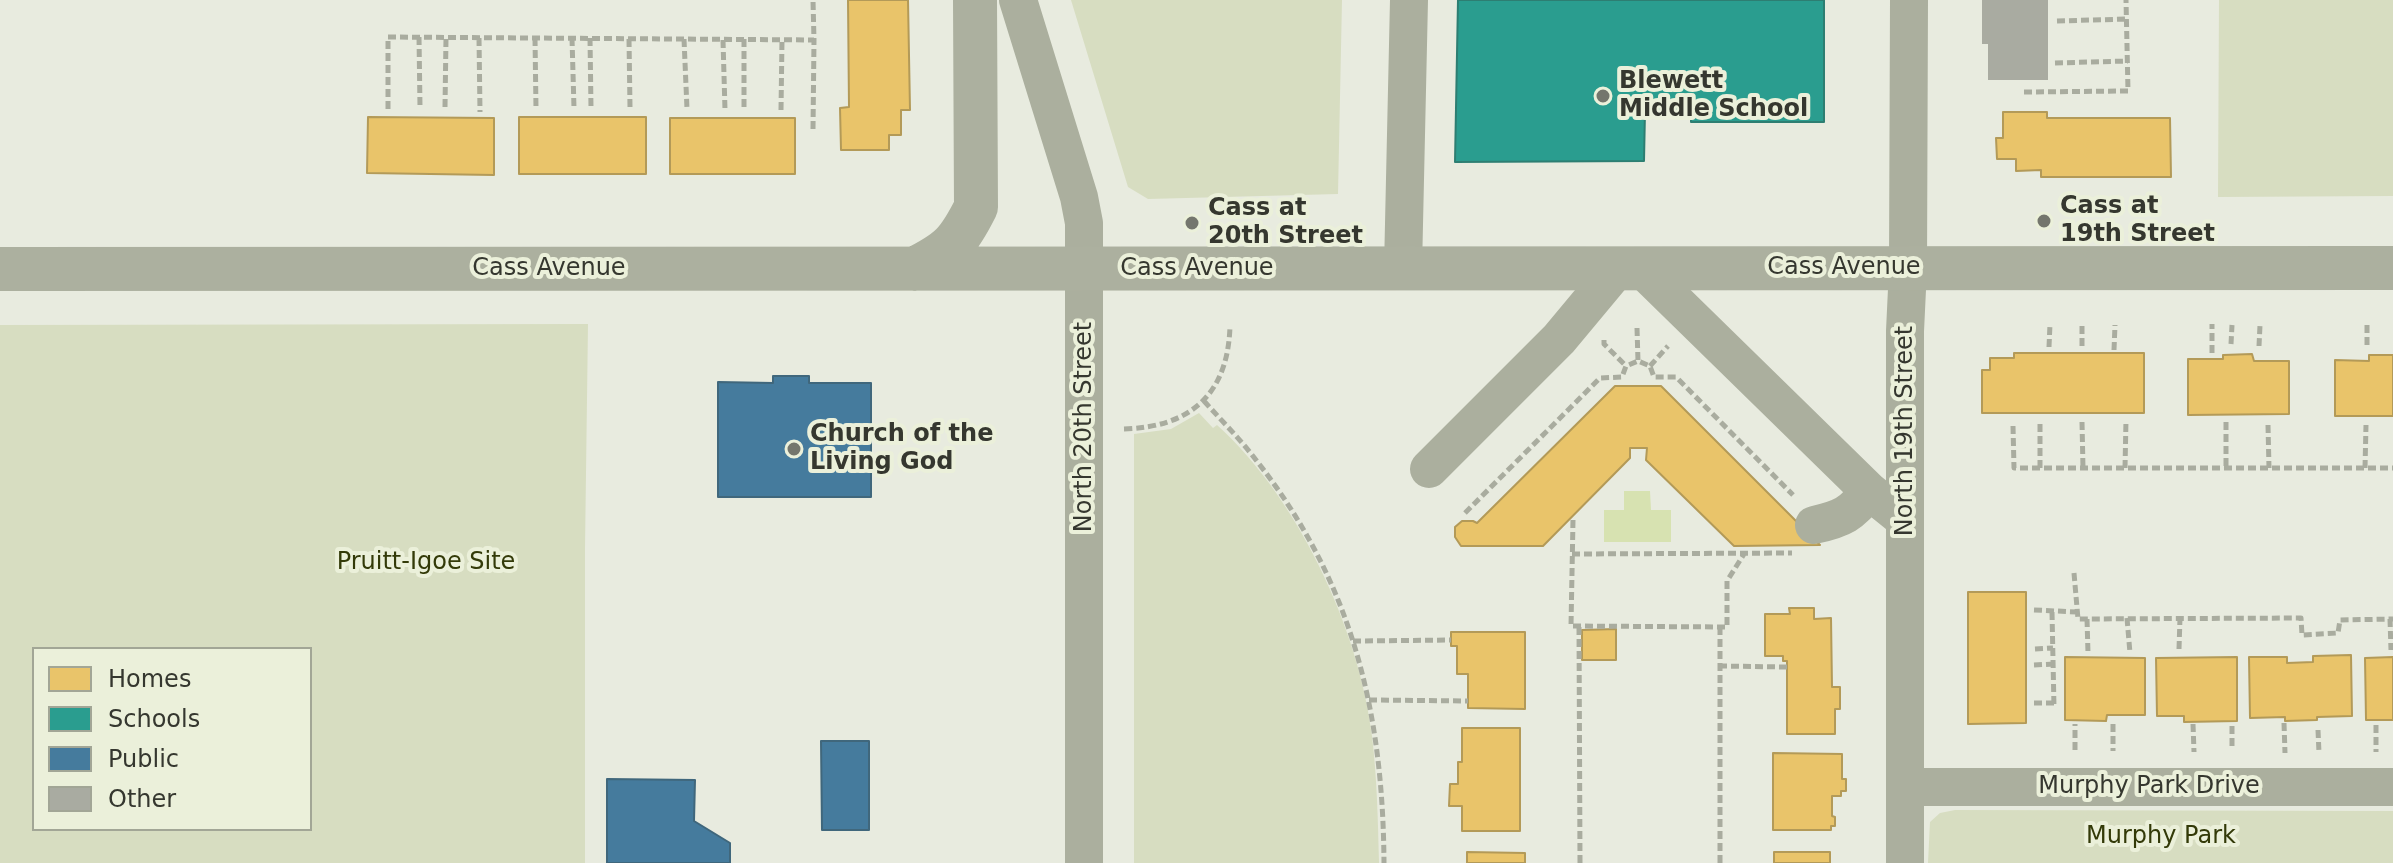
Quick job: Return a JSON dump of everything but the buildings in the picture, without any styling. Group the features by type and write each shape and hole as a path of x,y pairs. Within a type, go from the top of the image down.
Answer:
{"main road":[{"path":"914,269 947,252 965,229 976,207 975,0"},
{"name":"Cass Avenue","path":"0,269 2393,268"}],"street":[{"name":"North 20th Street","path":"1018,0 1079,197 1084,223 1084,863"},
{"path":"1403,269 1409,0"},
{"name":"North 19th Street","path":"1905,863 1905,324 1909,0"},
{"path":"1429,469 1630,268 1869,491 1905,520"},
{"path":"1805,525 1842,519 1859,505 1869,491"},
{"name":"Murphy Park Drive","path":"1905,787 2393,787"}],"path":[{"path":"813,0 813,129"},
{"path":"2024,92 2128,91 2126,0"},
{"path":"2057,21 2127,19"},
{"path":"388,109 388,37 814,40"},
{"path":"419,37 420,107"},
{"path":"445,107 446,38"},
{"path":"479,38 480,112"},
{"path":"535,38 536,109"},
{"path":"572,38 574,108"},
{"path":"590,38 591,108"},
{"path":"629,39 630,107"},
{"path":"684,39 687,109"},
{"path":"723,39 725,110"},
{"path":"744,39 744,111"},
{"path":"781,110 782,40"},
{"path":"2055,63 2128,61"},
{"path":"2049,347 2050,324"},
{"path":"2082,324 2082,346"},
{"path":"2212,324 2212,353"},
{"path":"2114,350 2115,325"},
{"path":"2231,344 2232,325"},
{"path":"2259,346 2260,325"},
{"path":"2367,325 2367,348"},
{"path":"1124,429 1151,428 1171,423 1189,414 1204,401 1221,373 1229,352 1230,326"},
{"path":"1637,328 1638,361"},
{"path":"1604,329 1604,344 1626,366"},
{"path":"1650,366 1671,344"},
{"path":"1465,513 1600,378 1622,377 1626,366 1638,361 1650,366 1654,377 1676,377 1805,525 1744,554 1572,554"},
{"path":"1204,401 1256,459 1291,508 1322,562 1353,641 1369,700 1384,798 1384,863"},
{"path":"2125,468 2126,420"},
{"path":"2040,422 2040,468"},
{"path":"2082,422 2083,468"},
{"path":"2226,422 2226,468"},
{"path":"2268,425 2269,468"},
{"path":"2365,468 2366,425"},
{"path":"2013,426 2014,468 2393,468"},
{"path":"1573,520 1571,626 1727,627 1727,581 1744,554"},
{"path":"2074,573 2078,619 2301,618 2302,635 2338,633 2340,620 2392,619 2391,650"},
{"path":"2034,610 2077,612"},
{"path":"2034,703 2054,705 2052,612"},
{"path":"2127,618 2130,653"},
{"path":"2179,649 2180,618"},
{"path":"2087,619 2088,653"},
{"path":"1579,627 1580,863"},
{"path":"1720,627 1720,863"},
{"path":"1353,641 1451,640"},
{"path":"2035,649 2053,648"},
{"path":"2034,665 2054,664"},
{"path":"1719,666 1787,667"},
{"path":"1369,700 1468,701"},
{"path":"2284,723 2285,754"},
{"path":"2075,724 2075,751"},
{"path":"2113,724 2113,752"},
{"path":"2193,724 2194,753"},
{"path":"2376,725 2376,753"},
{"path":"2232,726 2233,755"},
{"path":"2318,730 2319,754"}],"green space":[{"path":"1071,0 1342,0 1338,194 1148,199 1128,187"},
{"path":"2219,0 2393,0 2393,196 2218,197"},
{"name":"Pruitt-Igoe Site","path":"588,324 585,863 0,863 0,325"},
{"path":"1199,413 1213,428 1217,425 1274,489 1298,527 1339,610 1365,695 1372,736 1379,863 1134,863 1134,434 1171,429"},
{"name":"Murphy Park","path":"1955,810 2393,811 2393,863 1928,863 1930,822 1940,813"}],"shaded area":[{"path":"1624,491 1650,491 1651,510 1671,510 1671,542 1604,542 1604,510 1624,510"}],"place":[{"name":"Blewett Middle School","path":"1603,96"},
{"name":"Cass at 19th Street","path":"2044,221"},
{"name":"Cass at 20th Street","path":"1192,223"},
{"name":"Church of the Living God","path":"794,449"}]}
